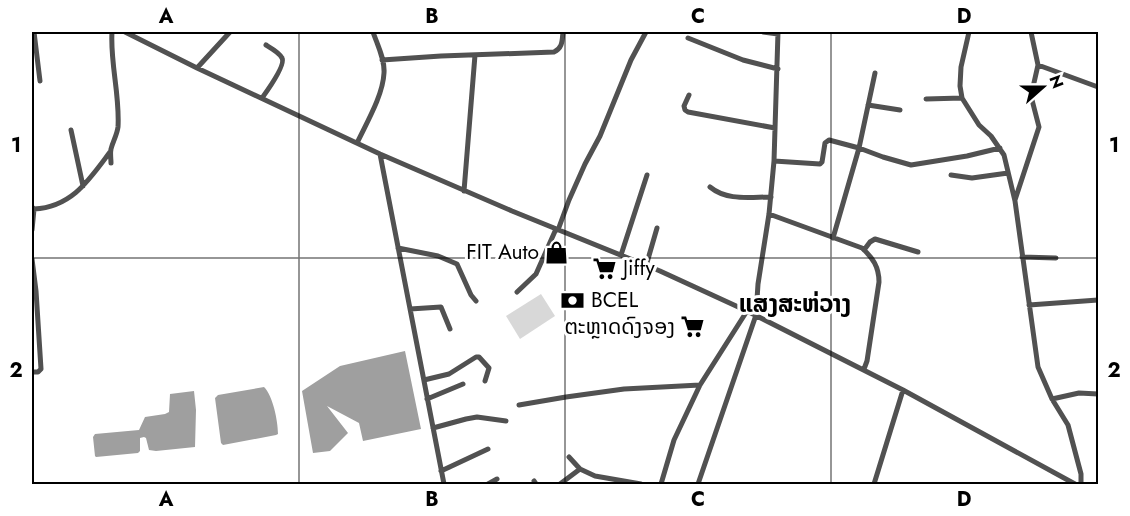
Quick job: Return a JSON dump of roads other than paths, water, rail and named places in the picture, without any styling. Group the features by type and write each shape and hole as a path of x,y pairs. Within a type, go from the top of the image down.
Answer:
{"street":[{"path":"34,32 40,81"},
{"path":"32,230 33,208 55,206 71,197 83,186 110,151 116,139 118,99 111,44 112,32"},
{"path":"125,32 380,154 621,255 756,315 864,369 1075,484"},
{"path":"197,68 230,32"},
{"path":"357,143 381,91 384,72 373,32"},
{"path":"382,60 554,52 561,47 563,32"},
{"path":"517,292 534,277 600,136 631,60 646,32"},
{"path":"698,484 756,315 758,284 771,197 778,69 778,33 763,32"},
{"path":"969,32 961,67 960,86 963,98 979,124 991,136 1004,155 1015,201 1038,367 1052,399 1068,425 1081,474 1081,484"},
{"path":"1015,201 1039,127 1031,96 1038,65 1031,32"},
{"path":"688,38 743,60 778,69"},
{"path":"262,98 283,61 282,57 266,45"},
{"path":"464,191 475,55"},
{"path":"1038,65 1098,87"},
{"path":"833,238 859,148 875,73"},
{"path":"689,95 684,106 688,112 775,128"},
{"path":"926,99 963,98"},
{"path":"868,105 900,110"},
{"path":"71,130 83,186"},
{"path":"774,161 820,164 825,142 829,140 911,165 1000,148"},
{"path":"110,151 111,164"},
{"path":"380,154 444,484"},
{"path":"951,175 972,178 1008,173"},
{"path":"621,255 646,175"},
{"path":"710,187 720,195 729,197 771,197"},
{"path":"769,214 862,248 876,264 879,282 864,369"},
{"path":"646,266 657,228"},
{"path":"864,250 875,239 918,252"},
{"path":"398,248 438,256 458,264 471,295 476,301"},
{"path":"1022,257 1056,258"},
{"path":"32,259 41,369 38,372 32,372"},
{"path":"1029,305 1098,300"},
{"path":"410,309 441,308 450,329"},
{"path":"661,484 674,440 700,385 747,311"},
{"path":"424,380 449,374 479,357 489,368 484,381"},
{"path":"427,399 463,384"},
{"path":"519,405 624,389 700,385"},
{"path":"874,484 903,390"},
{"path":"1052,399 1079,393 1098,394"},
{"path":"433,428 477,417 506,421"},
{"path":"441,471 488,449"},
{"path":"569,458 580,469 595,476 641,484"},
{"path":"560,484 580,469"},
{"path":"488,484 497,479"}],"place":[{"name":"FIT Auto","path":"557,252"},
{"name":"Jiffy","path":"605,268"},
{"name":"BCEL","path":"573,300"},
{"name":"ຕະຫຼາດດົງຈອງ","path":"693,327"}],"district":[{"name":"ແສງສະຫ່ວາງ","path":"795,303"}]}
